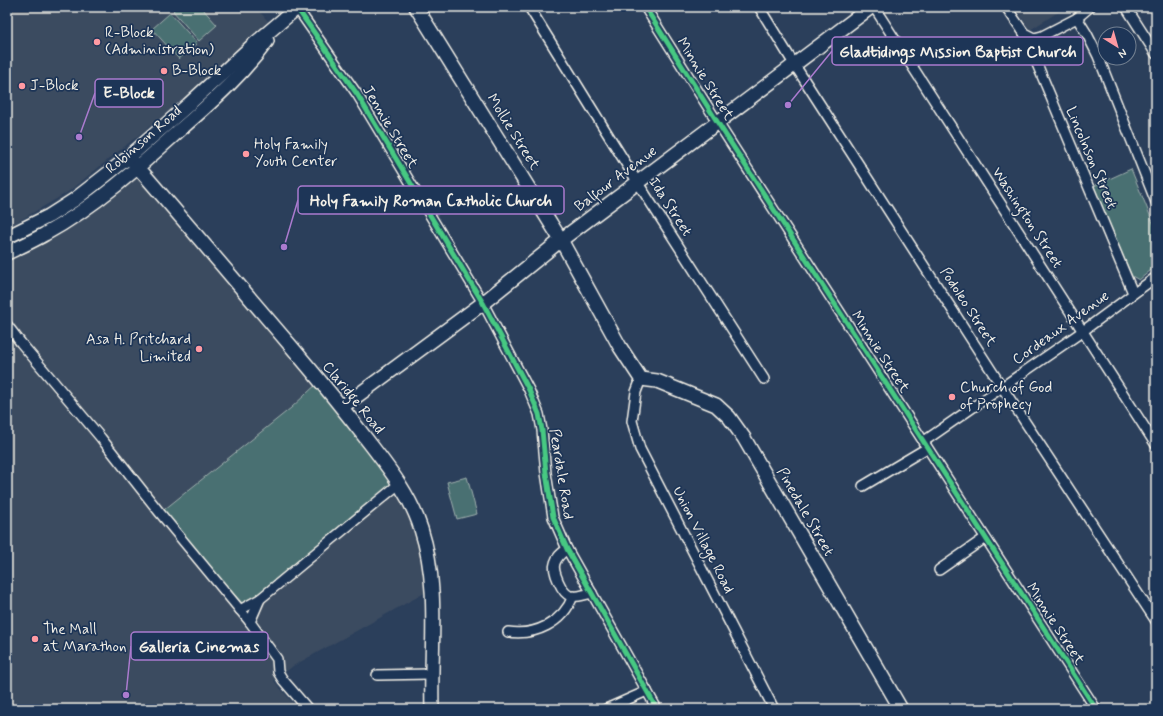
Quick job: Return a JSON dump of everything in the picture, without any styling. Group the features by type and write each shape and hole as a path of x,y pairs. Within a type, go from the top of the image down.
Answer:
{"street":[{"name":"Mollie Street","path":"416,7 561,240 620,347 641,379"},
{"name":"Ida Street","path":"529,7 638,183 764,379"},
{"name":"Minnie Street","path":"645,7 718,123 1096,709"},
{"name":"Podoleo Street","path":"759,7 794,64 1002,387 1156,621"},
{"name":"Balfour Avenue","path":"342,407 483,303 561,240 872,7"},
{"name":"Washington Street","path":"872,7 1156,444"},
{"name":"Lincolnson Street","path":"1006,7 1024,33 1133,293"},
{"path":"1024,33 1034,38 1042,36 1077,18 1090,7"},
{"path":"1126,7 1156,54"},
{"name":"Robinson Road","path":"7,237 49,216 74,200 129,157 252,46 298,8"},
{"name":"Jennie Street","path":"298,8 357,94 483,303"},
{"path":"1077,18 1088,34 1098,56 1156,202"},
{"name":"Robinson Road","path":"7,253 63,224 138,168 231,83 254,58 280,24"},
{"name":"Claridge Road","path":"129,157 342,407 400,484 412,505 417,516 431,567 434,614 431,674 432,709"},
{"name":"Cordeaux Avenue","path":"863,486 925,445 1002,387 1156,277"},
{"name":"Peardale Road","path":"483,303 529,390 539,414 553,517 567,549 657,709"},
{"path":"7,324 250,622 277,659 278,672 283,680 308,709"},
{"name":"Union Village Road","path":"641,379 636,392 632,421 640,449 774,709"},
{"name":"Pinedale Street","path":"641,379 657,381 716,405 729,417 744,438 901,709"},
{"path":"240,610 260,599 400,484"},
{"path":"939,570 985,538"},
{"path":"567,549 558,556 554,564 554,569 560,586 565,594 573,596 592,594"},
{"path":"508,632 517,633 546,626 564,613 573,596"},
{"path":"250,622 260,599"},
{"path":"377,675 431,674"},
{"path":"606,709 647,691"}],"shaded area":[{"path":"7,7 255,7 268,21 170,110 68,192 7,228"},
{"path":"1015,7 1066,7 1030,30"},
{"path":"148,166 342,396 405,481 420,505 430,529 435,551 439,585 293,666 274,681 298,709 7,709 7,260 52,238"}],"green space":[{"path":"177,7 201,7 217,25 199,41 173,11"},
{"path":"170,13 197,43 179,59 152,29"},
{"path":"1131,169 1156,230 1156,266 1139,280 1132,276 1092,187"},
{"path":"320,381 394,482 244,605 160,513 291,408"},
{"path":"467,477 477,514 457,519 447,482"}],"cycle path":[{"path":"645,7 718,123 1096,709"},
{"path":"297,8 357,94 483,303 529,390 539,414 553,517 567,549 657,709"}],"place":[{"name":"R-Block (Administration)","path":"97,42"},
{"name":"B-Block","path":"164,71"},
{"name":"J-Block","path":"22,86"},
{"name":"Gladtidings Mission Baptist Church","path":"788,105"},
{"name":"E-Block","path":"79,137"},
{"name":"Holy Family Youth Center","path":"246,154"},
{"name":"Holy Family Roman Catholic Church","path":"284,247"},
{"name":"Asa H. Pritchard Limited","path":"199,349"},
{"name":"Church of God of Prophecy","path":"952,397"},
{"name":"The Mall at Marathon","path":"35,639"},
{"name":"Galleria Cinemas","path":"126,695"}]}
